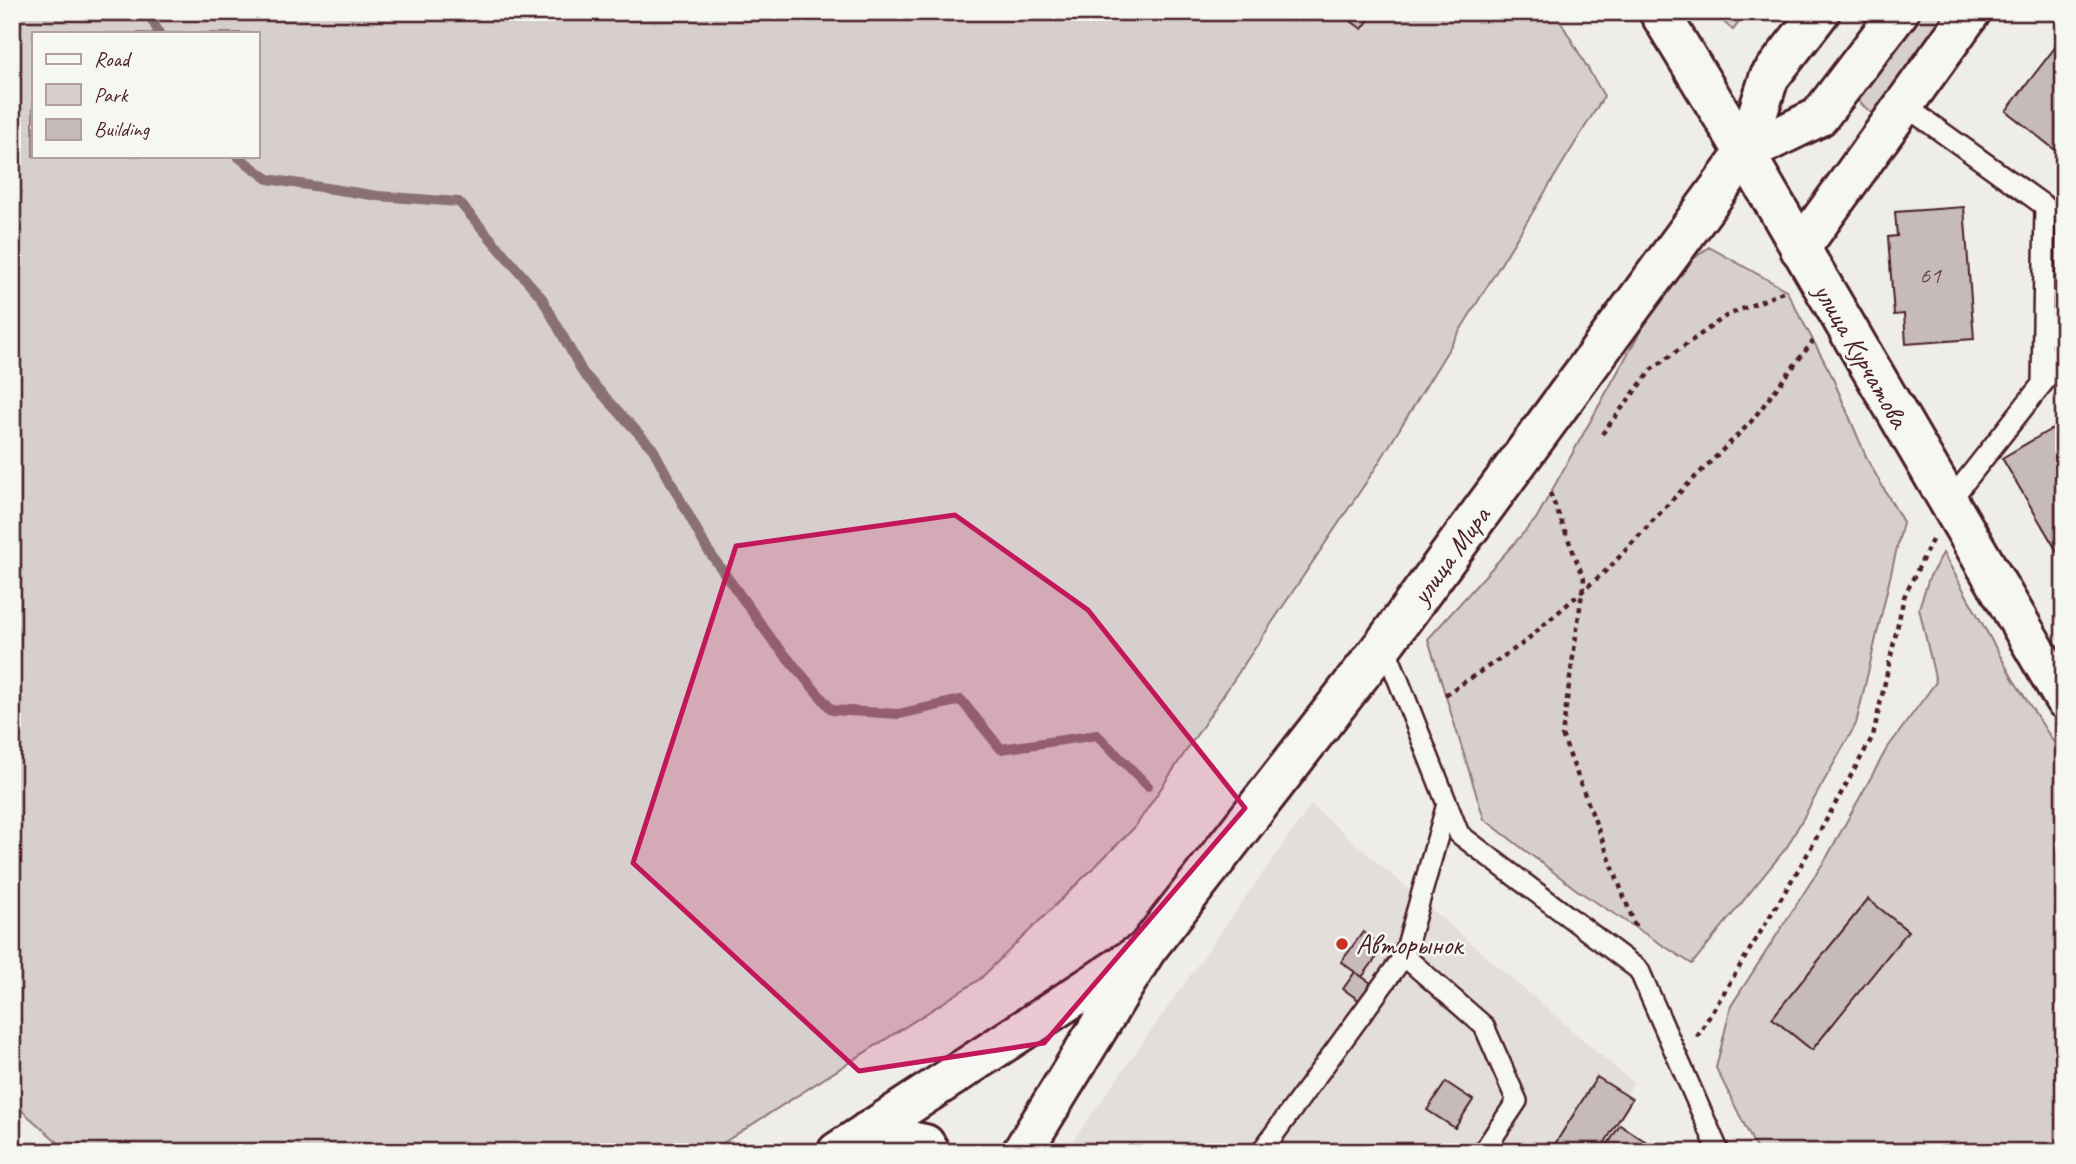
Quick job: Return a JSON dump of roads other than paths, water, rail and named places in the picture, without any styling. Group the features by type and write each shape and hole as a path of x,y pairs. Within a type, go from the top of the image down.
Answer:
{"main road":[{"name":"улица Курчатова","path":"1659,12 1745,153 2064,699"},
{"name":"улица Мира","path":"1146,950 1384,644 1745,153 1769,78 1819,12"},
{"name":"улица Мира","path":"1745,153 1819,117 1899,12"},
{"path":"1801,249 1971,12"},
{"path":"852,1142 1146,950"},
{"path":"1022,1152 1146,950"},
{"path":"852,1142 925,1144 930,1152"}],"lane":[{"path":"1904,106 2045,206 2042,384"},
{"path":"1949,502 2042,384 2064,348"},
{"path":"1384,644 1459,834 1639,970 1719,1152"},
{"path":"1261,1152 1404,956 1447,804"},
{"path":"1404,956 1484,1026 1517,1101 1483,1152"}],"waterway":[{"path":"148,12 158,32"},
{"path":"240,158 268,179 378,196 459,202 542,298 583,373 653,449 707,549 773,641 832,710 899,714 961,700 1001,749 1097,735 1148,786"}],"place":[{"name":"Авторынок","path":"1342,944"}]}
